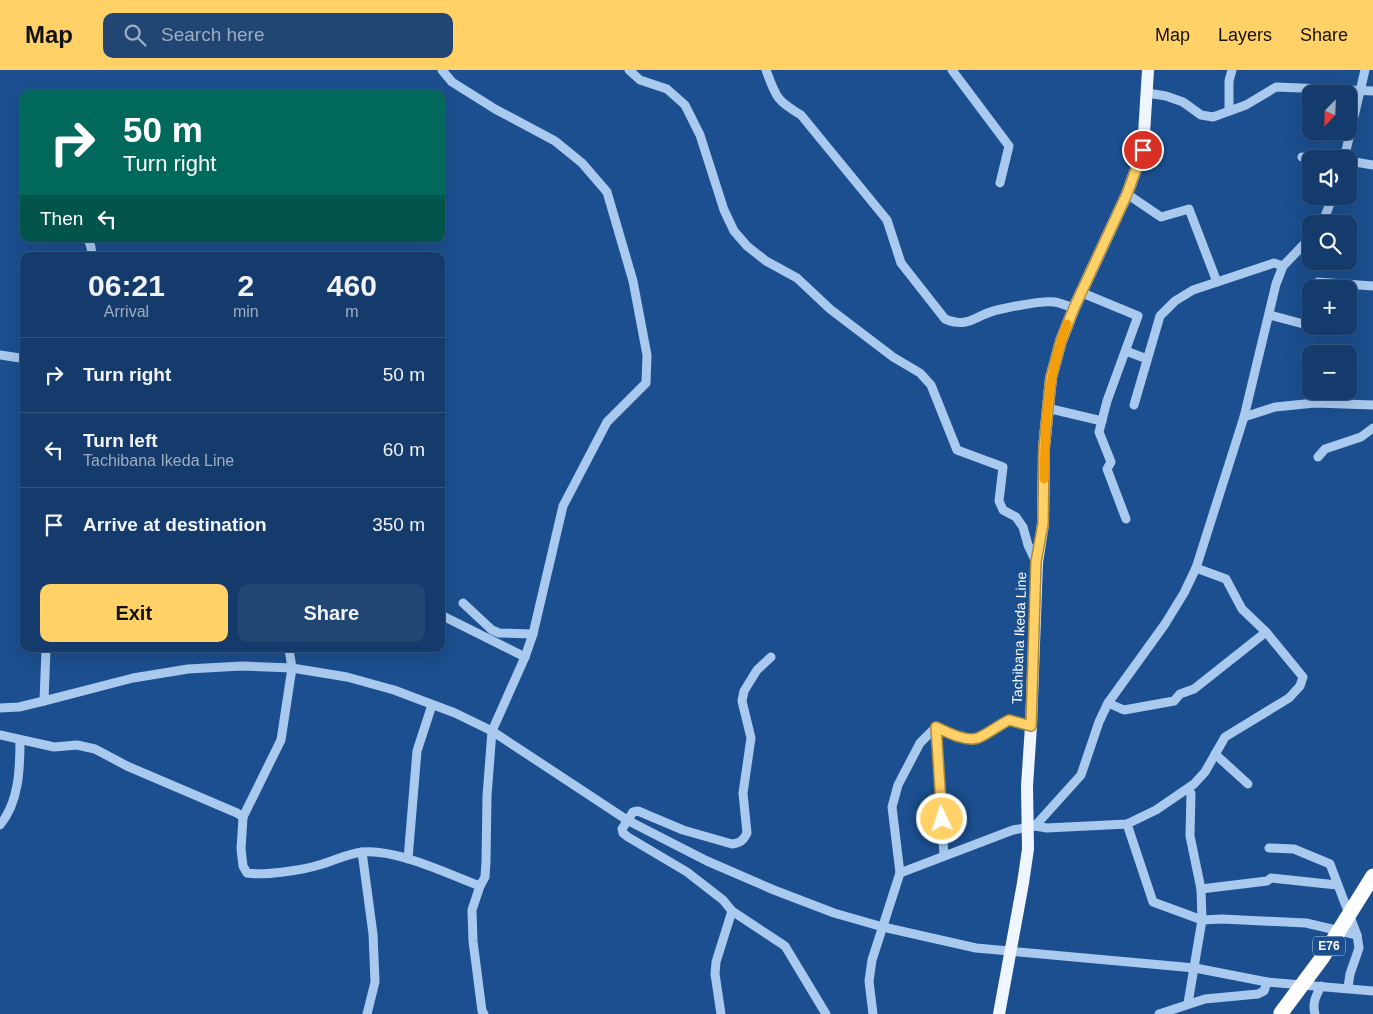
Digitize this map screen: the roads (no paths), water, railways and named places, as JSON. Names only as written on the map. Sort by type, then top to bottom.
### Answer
[{"type":"highway","name":"E76","points":[[1281,1013],[1322,958],[1373,876]]},
{"type":"main road","name":"Tachibana Ikeda Line","points":[[999,1014],[1032,826],[1027,786],[1031,726],[1036,562],[1043,524],[1044,448],[1051,378],[1061,341],[1080,292],[1127,194],[1143,150],[1148,70]]},
{"type":"street","points":[[442,70],[452,82],[495,109],[555,141],[582,163],[606,192],[633,281],[647,355],[646,383],[607,422],[563,506],[533,634],[525,657],[492,731],[487,796],[485,877],[472,910],[473,941],[482,1011],[484,1014]]},
{"type":"street","points":[[629,70],[640,80],[667,89],[686,105],[700,135],[724,210],[734,231],[747,246],[766,261],[797,278],[830,309],[893,357],[920,373],[931,385],[957,450],[1003,467],[999,501],[1003,510],[1016,517],[1023,527],[1028,545],[1036,562]]},
{"type":"street","points":[[766,70],[774,92],[782,104],[801,115],[887,220],[901,263],[945,319],[963,324],[994,311],[1054,302],[1074,308]]},
{"type":"street","points":[[952,70],[1009,146],[1000,183]]},
{"type":"street","points":[[1230,111],[1228,81],[1232,70]]},
{"type":"street","points":[[1346,150],[1365,70]]},
{"type":"street","points":[[1147,93],[1166,96],[1183,102],[1202,115],[1213,117],[1246,105],[1276,86],[1360,92],[1373,91]]},
{"type":"street","points":[[1357,162],[1373,165]]},
{"type":"street","points":[[1127,194],[1161,217],[1189,209],[1217,282]]},
{"type":"street","points":[[1032,826],[1081,775],[1099,722],[1108,703],[1165,624],[1184,593],[1196,568],[1244,417],[1276,284],[1283,266],[1302,246]]},
{"type":"street","points":[[1134,405],[1160,316],[1175,301],[1193,290],[1217,282],[1274,264],[1283,266]]},
{"type":"street","points":[[1357,285],[1373,286]]},
{"type":"street","points":[[1080,292],[1138,316],[1107,401],[1099,432],[1111,462],[1107,469],[1126,518]]},
{"type":"street","points":[[1270,315],[1302,323]]},
{"type":"street","points":[[1126,351],[1147,359]]},
{"type":"street","points":[[0,355],[20,358]]},
{"type":"street","points":[[1244,417],[1275,407],[1316,403],[1370,405],[1373,414]]},
{"type":"street","points":[[1047,408],[1102,421]]},
{"type":"street","points":[[1318,457],[1324,449],[1361,437],[1373,428]]},
{"type":"street","points":[[900,873],[1013,830],[1032,826],[1047,828],[1127,824],[1156,810],[1194,784],[1205,772],[1225,737],[1289,698],[1300,686],[1303,677],[1297,667],[1266,632],[1242,609],[1226,579],[1196,568]]},
{"type":"street","points":[[463,603],[492,630],[499,633],[533,634]]},
{"type":"street","points":[[445,617],[525,657]]},
{"type":"street","points":[[1108,703],[1124,710],[1174,701],[1180,694],[1194,689],[1266,632]]},
{"type":"street","points":[[44,702],[46,652]]},
{"type":"street","points":[[289,652],[292,668],[281,740],[243,817],[242,858],[243,866],[247,872],[254,874],[316,866],[362,852],[379,853],[408,859],[480,886]]},
{"type":"street","points":[[772,657],[757,670],[744,691],[742,701],[743,712],[751,738],[742,793],[746,833],[744,839],[739,843],[732,844],[683,830],[638,811],[633,812],[622,829],[623,834],[688,872],[723,900],[732,911],[785,946],[826,1014]]},
{"type":"street","points":[[0,708],[19,707],[44,702],[133,678],[188,669],[242,666],[292,668],[347,678],[394,690],[455,713],[492,731],[627,820],[707,861],[834,913],[883,927],[976,948],[1195,968],[1267,982],[1373,991]]},
{"type":"street","points":[[408,859],[417,751],[432,705]]},
{"type":"street","points":[[936,727],[954,735],[978,738],[1009,720],[1031,726]]},
{"type":"street","points":[[936,727],[944,856]]},
{"type":"street","points":[[873,1014],[869,981],[872,960],[900,873],[892,807],[898,785],[920,744],[936,727]]},
{"type":"street","points":[[0,735],[54,748],[77,745],[95,749],[127,766],[243,817]]},
{"type":"street","points":[[0,825],[8,816],[18,782],[20,740]]},
{"type":"street","points":[[1215,754],[1248,784]]},
{"type":"street","points":[[1186,790],[1191,793],[1190,836],[1202,889],[1202,920],[1188,1003]]},
{"type":"street","points":[[1127,824],[1153,902],[1202,920],[1222,919],[1306,923],[1357,935]]},
{"type":"street","points":[[1269,848],[1294,849],[1330,864],[1357,935],[1360,948],[1350,974],[1348,988]]},
{"type":"street","points":[[362,852],[373,934],[375,982],[367,1014]]},
{"type":"street","points":[[1202,889],[1267,881],[1271,878],[1337,885]]},
{"type":"street","points":[[721,1014],[715,974],[716,962],[732,911]]},
{"type":"street","points":[[1159,1014],[1188,1003],[1206,999],[1258,994],[1264,991],[1267,982]]},
{"type":"street","points":[[1315,1014],[1314,1000],[1321,986]]}]
